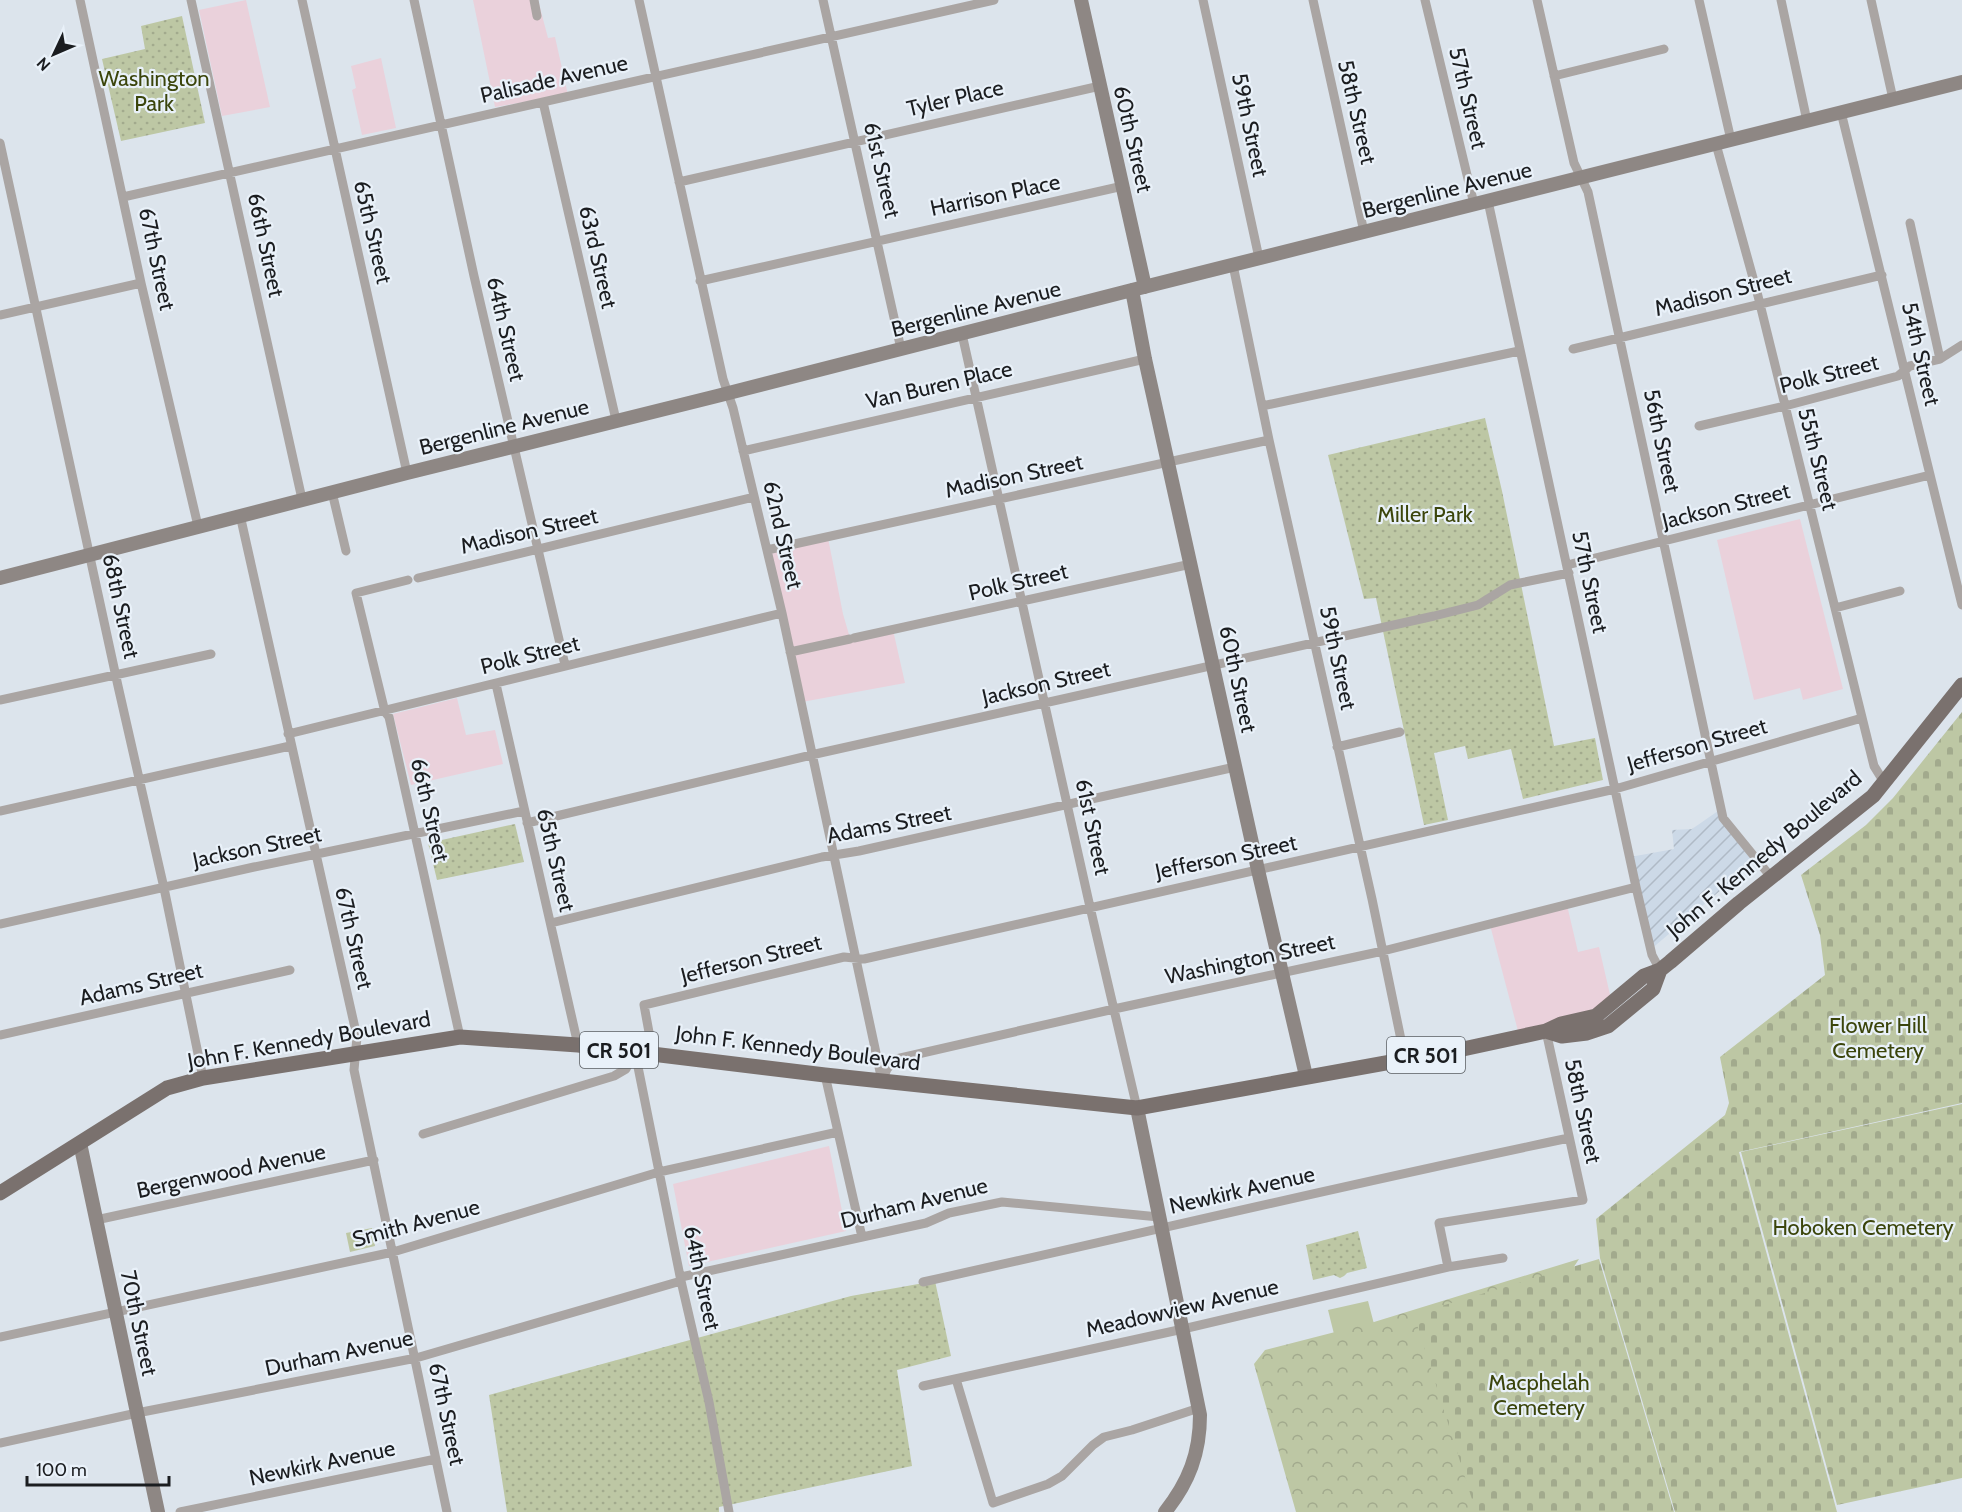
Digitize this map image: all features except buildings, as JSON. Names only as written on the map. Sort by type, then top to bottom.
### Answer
[{"type":"main road","name":"John F. Kennedy Boulevard","points":[[0,1193],[167,1088],[203,1078],[460,1037],[578,1045],[825,1075],[1137,1108],[1546,1031],[1561,1024],[1596,1016],[1644,976],[1660,970],[1771,877],[1862,806],[1962,685]]},
{"type":"street","name":"67th Street","points":[[80,0],[141,283],[198,526]]},
{"type":"street","name":"66th Street","points":[[192,0],[302,499]]},
{"type":"street","name":"65th Street","points":[[302,0],[406,473]]},
{"type":"street","name":"64th Street","points":[[414,0],[537,550],[565,665]]},
{"type":"street","points":[[534,0],[537,16]]},
{"type":"street","name":"62nd Street","points":[[639,0],[700,281],[782,613],[882,1081]]},
{"type":"street","name":"61st Street","points":[[823,0],[901,349]]},
{"type":"street","name":"Palisade Avenue","points":[[123,197],[994,0]]},
{"type":"street","name":"60th Street","points":[[1081,0],[1123,186],[1138,289],[1144,359],[1306,1076]]},
{"type":"street","name":"59th Street","points":[[1203,0],[1259,258]]},
{"type":"street","name":"58th Street","points":[[1313,0],[1364,232]]},
{"type":"street","name":"57th Street","points":[[1425,0],[1519,351],[1636,887],[1652,955],[1660,970]]},
{"type":"street","name":"56th Street","points":[[1536,0],[1574,163],[1588,192],[1723,818],[1771,877]]},
{"type":"street","points":[[1699,0],[1731,140]]},
{"type":"street","points":[[1781,0],[1807,121]]},
{"type":"street","points":[[1871,0],[1893,99]]},
{"type":"street","points":[[1554,76],[1664,49]]},
{"type":"street","name":"Bergenline Avenue","points":[[0,578],[302,499],[728,394],[1962,82]]},
{"type":"street","name":"Tyler Place","points":[[679,182],[1100,86]]},
{"type":"street","name":"63rd Street","points":[[543,102],[616,420]]},
{"type":"street","name":"54th Street","points":[[1841,112],[1962,605]]},
{"type":"street","name":"68th Street","points":[[0,142],[187,993],[203,1078]]},
{"type":"street","name":"55th Street","points":[[1716,144],[1760,304],[1874,766],[1884,782]]},
{"type":"street","name":"Harrison Place","points":[[700,281],[1123,186]]},
{"type":"street","points":[[1910,223],[1940,359]]},
{"type":"street","name":"59th Street","points":[[1233,265],[1269,440],[1405,1059]]},
{"type":"street","name":"Madison Street","points":[[1573,349],[1882,274]]},
{"type":"street","points":[[0,315],[141,283]]},
{"type":"street","name":"61st Street","points":[[962,334],[1137,1108],[1199,1408],[1199,1438],[1188,1478],[1165,1512]]},
{"type":"street","name":"Polk Street","points":[[1699,426],[1898,376],[1910,366],[1940,359],[1962,345]]},
{"type":"street","points":[[1262,406],[1519,351]]},
{"type":"street","name":"Van Buren Place","points":[[743,451],[1144,359]]},
{"type":"street","name":"Madison Street","points":[[767,550],[1269,440]]},
{"type":"street","name":"Jackson Street","points":[[527,823],[812,755],[1315,644],[1478,605],[1510,585],[1664,542],[1930,475]]},
{"type":"street","points":[[332,492],[346,551]]},
{"type":"street","name":"Madison Street","points":[[418,578],[754,497]]},
{"type":"street","name":"67th Street","points":[[240,515],[357,1037],[354,1070],[447,1512]]},
{"type":"street","name":"Polk Street","points":[[790,652],[1191,564]]},
{"type":"street","name":"66th Street","points":[[408,580],[356,593],[385,712],[389,717],[460,1037]]},
{"type":"street","points":[[1835,609],[1900,591]]},
{"type":"street","name":"Polk Street","points":[[288,734],[782,613]]},
{"type":"street","points":[[0,700],[211,654]]},
{"type":"street","name":"65th Street","points":[[496,684],[578,1045]]},
{"type":"street","name":"Jefferson Street","points":[[653,1054],[644,1005],[844,957],[864,959],[1615,789],[1862,718]]},
{"type":"street","points":[[1337,747],[1400,732]]},
{"type":"street","points":[[0,810],[290,746]]},
{"type":"street","name":"Adams Street","points":[[551,923],[822,857],[1235,768]]},
{"type":"street","name":"Jackson Street","points":[[0,924],[415,832],[524,811]]},
{"type":"street","name":"Washington Street","points":[[882,1081],[887,1069],[896,1059],[1383,951],[1636,887]]},
{"type":"street","name":"Adams Street","points":[[0,1035],[290,970]]},
{"type":"street","name":"58th Street","points":[[1448,1267],[1439,1223],[1583,1200],[1546,1031]]},
{"type":"street","name":"64th Street","points":[[635,1052],[681,1279],[707,1392],[729,1512]]},
{"type":"street","points":[[423,1134],[614,1076],[626,1069],[635,1052]]},
{"type":"street","points":[[825,1075],[862,1236]]},
{"type":"street","name":"Smith Avenue","points":[[0,1337],[393,1252],[659,1172],[838,1132]]},
{"type":"street","name":"Newkirk Avenue","points":[[923,1282],[1161,1223],[1569,1138]]},
{"type":"street","name":"70th Street","points":[[80,1143],[158,1512]]},
{"type":"street","name":"Bergenwood Avenue","points":[[96,1220],[374,1160]]},
{"type":"street","name":"Durham Avenue","points":[[0,1443],[137,1413],[416,1358],[681,1279],[926,1223],[949,1213],[1002,1202],[1161,1223]]},
{"type":"street","name":"Meadowview Avenue","points":[[923,1386],[1183,1329],[1448,1267],[1503,1258]]},
{"type":"street","points":[[956,1379],[993,1503],[1048,1484],[1062,1476],[1104,1437],[1199,1408]]},
{"type":"street","name":"Newkirk Avenue","points":[[180,1512],[436,1459]]},
{"type":"shaded area","points":[[246,0],[270,107],[222,116],[199,10]]},
{"type":"shaded area","points":[[473,0],[538,0],[548,38],[555,37],[568,95],[495,107]]},
{"type":"shaded area","points":[[381,58],[396,128],[362,135],[352,90],[356,88],[351,66]]},
{"type":"shaded area","points":[[1800,519],[1843,689],[1803,700],[1800,688],[1754,700],[1717,540]]},
{"type":"shaded area","points":[[828,538],[850,638],[791,651],[768,552]]},
{"type":"shaded area","points":[[893,630],[905,683],[802,702],[792,653]]},
{"type":"shaded area","points":[[457,698],[466,735],[495,730],[503,764],[411,785],[393,714]]},
{"type":"shaded area","points":[[1718,811],[1760,857],[1650,950],[1630,857],[1674,849],[1672,830],[1692,829]]},
{"type":"shaded area","points":[[1567,905],[1578,952],[1599,947],[1611,999],[1593,1013],[1518,1031],[1490,925]]},
{"type":"shaded area","points":[[829,1146],[846,1231],[689,1266],[673,1184]]},
{"type":"green space","name":"Washington Park","points":[[182,16],[205,123],[121,141],[102,59],[145,49],[141,26]]},
{"type":"green space","name":"Miller Park","points":[[1485,418],[1554,746],[1595,738],[1603,780],[1523,799],[1511,749],[1468,759],[1465,746],[1434,753],[1448,820],[1424,825],[1376,598],[1364,599],[1328,455]]},
{"type":"green space","name":"Flower Hill Cemetery","points":[[1962,712],[1962,1103],[1739,1152],[1837,1512],[1675,1512],[1600,1258],[1596,1219],[1725,1115],[1729,1103],[1720,1057],[1825,975],[1820,935],[1801,875],[1866,825],[1893,798]]},
{"type":"green space","points":[[515,824],[524,862],[437,880],[428,843]]},
{"type":"green space","name":"Hoboken Cemetery","points":[[1962,1104],[1962,1478],[1837,1505],[1741,1152]]},
{"type":"green space","points":[[372,1228],[375,1246],[350,1252],[346,1233]]},
{"type":"green space","points":[[1358,1231],[1367,1268],[1347,1273],[1340,1278],[1334,1275],[1313,1280],[1306,1245]]},
{"type":"green space","points":[[1579,1259],[1461,1440],[1481,1512],[1296,1512],[1254,1364],[1265,1350],[1374,1322]]},
{"type":"green space","name":"Macphelah Cemetery","points":[[1599,1259],[1674,1512],[1476,1512],[1415,1318],[1419,1317],[1418,1313]]},
{"type":"green space","points":[[935,1281],[951,1356],[897,1370],[912,1466],[719,1507],[719,1512],[507,1512],[489,1395],[851,1296]]},
{"type":"green space","points":[[1368,1301],[1374,1324],[1334,1334],[1328,1310]]}]
